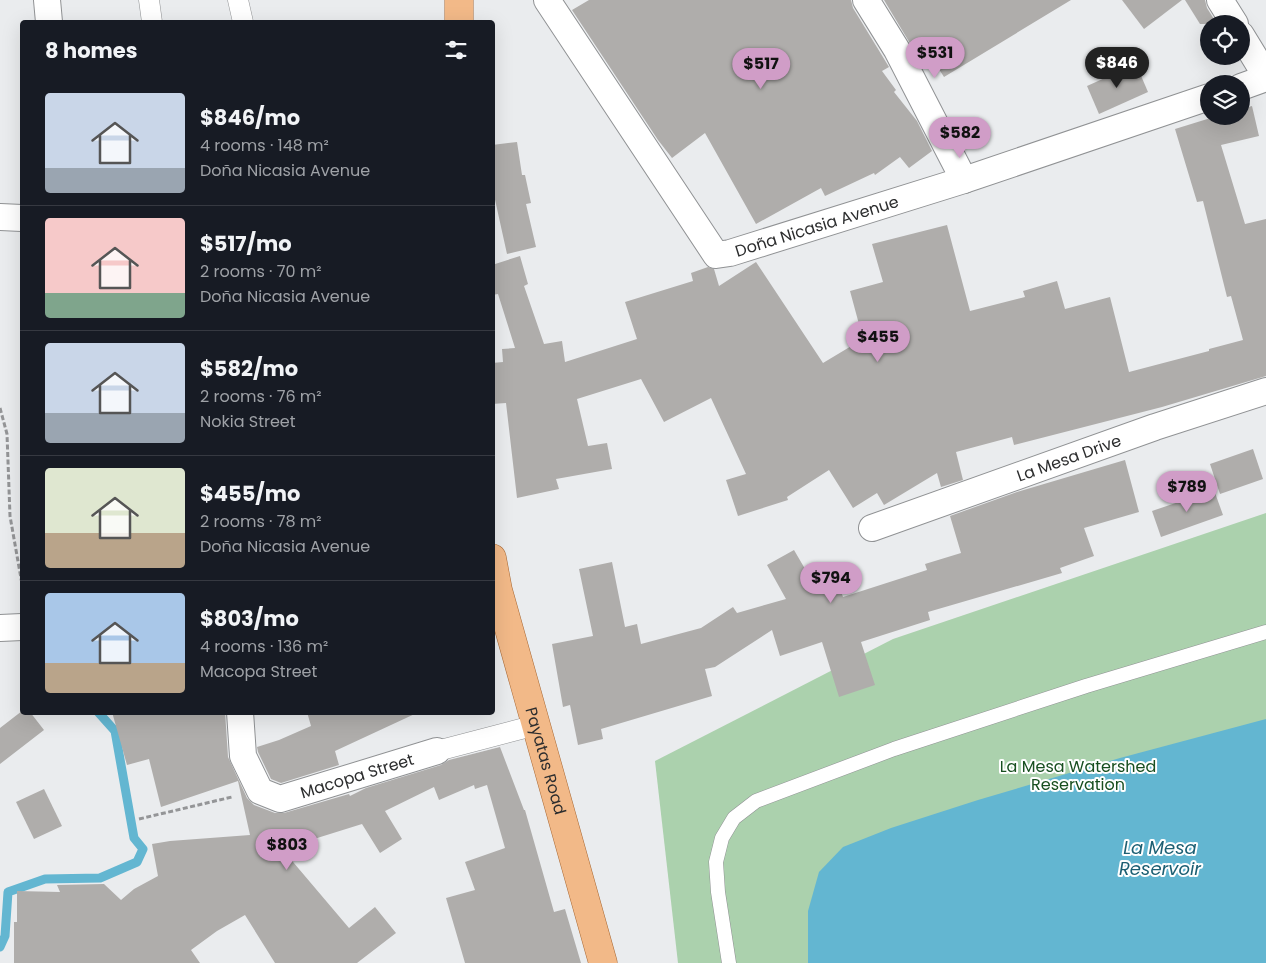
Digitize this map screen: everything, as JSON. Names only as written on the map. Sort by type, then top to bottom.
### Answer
[{"type":"main road","points":[[459,0],[459,20]]},
{"type":"main road","name":"Payatas Road","points":[[495,590],[536,725],[603,963]]},
{"type":"street","points":[[46,0],[49,20]]},
{"type":"street","points":[[149,0],[152,20]]},
{"type":"street","points":[[238,0],[242,20]]},
{"type":"street","name":"Doña Nicasia Avenue","points":[[547,0],[716,255],[730,253],[964,180],[1200,101]]},
{"type":"street","points":[[866,0],[897,50],[964,180]]},
{"type":"street","points":[[1220,0],[1229,15]]},
{"type":"street","points":[[1250,50],[1266,77],[1250,83]]},
{"type":"street","points":[[0,217],[20,218]]},
{"type":"street","name":"La Mesa Drive","points":[[872,528],[1156,427],[1266,392]]},
{"type":"street","points":[[0,628],[20,627]]},
{"type":"street","points":[[240,715],[243,756],[260,790]]},
{"type":"street","name":"Macopa Street","points":[[260,790],[280,799],[437,751],[536,725]]},
{"type":"lane","points":[[729,963],[718,892],[716,862],[722,838],[734,818],[756,801],[894,749],[1086,686],[1266,632]]},
{"type":"path","points":[[0,408],[7,434],[10,516],[20,573]]},
{"type":"path","points":[[139,819],[260,790]]},
{"type":"green space","name":"La Mesa Watershed Reservation","points":[[1266,513],[1266,963],[678,963],[655,761],[893,639]]},
{"type":"water","name":"La Mesa Reservoir","points":[[1266,719],[1266,963],[808,963],[808,911],[819,872],[843,847],[891,828],[978,800],[1120,758]]},
{"type":"building","points":[[589,0],[851,0],[853,8],[889,67],[882,71],[896,90],[894,92],[917,121],[932,151],[909,168],[900,157],[875,175],[874,173],[825,196],[821,188],[756,224],[705,133],[672,158],[658,140],[572,10]]},
{"type":"building","points":[[884,0],[1071,0],[944,77],[923,44],[914,50]]},
{"type":"building","points":[[1122,0],[1182,0],[1144,29]]},
{"type":"building","points":[[1185,0],[1205,0],[1211,15],[1200,15],[1200,24]]},
{"type":"building","points":[[1136,64],[1148,92],[1099,114],[1087,86]]},
{"type":"building","points":[[1252,106],[1259,136],[1221,145],[1245,224],[1266,219],[1266,376],[1162,407],[1014,445],[1012,437],[956,452],[963,480],[941,487],[937,473],[884,505],[877,493],[853,508],[829,470],[787,497],[788,500],[738,516],[726,480],[746,474],[711,398],[664,422],[641,379],[577,399],[588,446],[607,443],[612,469],[556,479],[559,489],[517,498],[506,403],[495,404],[495,363],[503,362],[502,349],[515,348],[498,294],[495,294],[495,264],[520,256],[528,284],[524,286],[544,344],[562,341],[565,362],[637,339],[625,302],[693,281],[691,273],[708,267],[714,269],[719,286],[756,262],[823,363],[863,339],[850,291],[883,282],[872,244],[947,225],[970,311],[1025,297],[1023,291],[1057,281],[1065,309],[1110,297],[1129,372],[1243,340],[1231,296],[1227,297],[1203,201],[1197,202],[1175,129],[1200,121],[1200,125],[1250,125],[1250,107]]},
{"type":"building","points":[[517,142],[522,175],[525,175],[531,203],[526,204],[536,247],[507,254],[495,200],[495,145]]},
{"type":"building","points":[[1253,449],[1263,479],[1220,494],[1210,464]]},
{"type":"building","points":[[1125,460],[1139,512],[1084,528],[1094,556],[1060,568],[1062,573],[928,612],[930,620],[861,642],[875,685],[839,697],[822,642],[780,656],[772,630],[715,667],[705,669],[712,696],[601,729],[603,739],[578,745],[570,705],[563,707],[552,644],[593,636],[579,569],[612,562],[625,627],[637,624],[641,644],[701,628],[733,607],[737,613],[786,599],[767,565],[794,550],[815,586],[837,580],[843,597],[927,570],[925,564],[961,553],[950,516],[1017,492]]},
{"type":"building","points":[[1214,490],[1223,515],[1161,537],[1152,511]]},
{"type":"building","points":[[20,713],[20,715],[32,715],[44,730],[0,764],[0,728]]},
{"type":"building","points":[[113,715],[225,715],[228,757],[247,798],[254,805],[275,813],[284,813],[349,794],[350,796],[366,788],[441,765],[449,760],[500,747],[525,810],[554,912],[565,909],[581,963],[465,963],[446,898],[475,890],[465,862],[505,848],[487,785],[475,789],[474,785],[439,800],[434,787],[385,811],[402,839],[380,853],[362,824],[282,849],[349,928],[375,907],[396,933],[357,963],[275,963],[245,915],[217,931],[191,950],[200,963],[14,963],[14,922],[17,922],[17,891],[60,892],[57,885],[104,884],[121,900],[134,889],[158,876],[152,844],[250,835],[238,781],[161,807],[149,759],[127,765]]},
{"type":"building","points":[[308,715],[413,715],[335,751],[339,765],[281,783],[271,779],[257,747],[311,726]]},
{"type":"building","points":[[44,789],[62,826],[34,839],[16,802]]},
{"type":"waterway","points":[[0,947],[5,936],[8,892],[45,879],[100,878],[137,862],[143,849],[134,838],[115,731],[101,715]]}]
